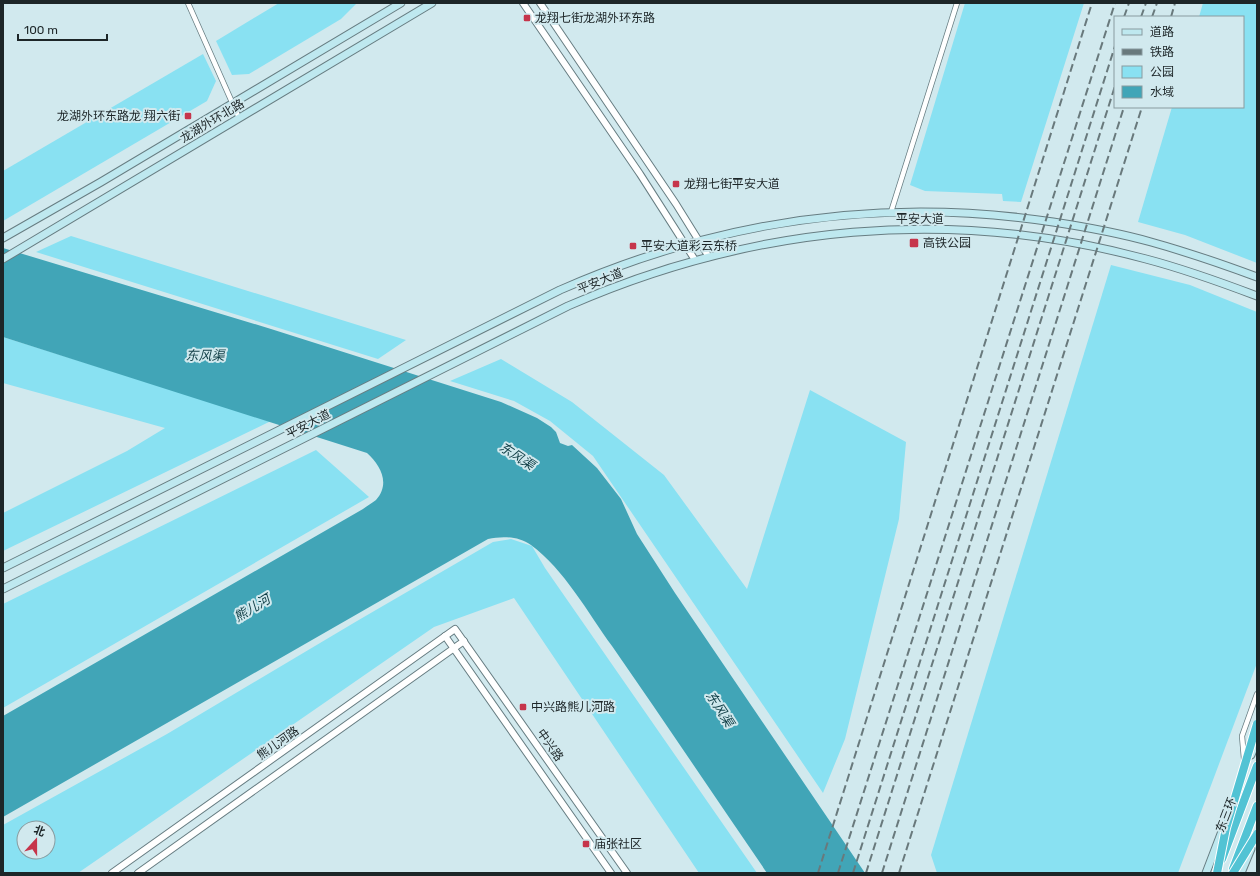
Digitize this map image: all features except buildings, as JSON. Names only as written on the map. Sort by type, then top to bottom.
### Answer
[{"type":"highway","points":[[1217,873],[1226,828],[1257,724]]},
{"type":"highway","name":"东三环","points":[[1217,873],[1257,766]]},
{"type":"highway","points":[[1232,873],[1257,806]]},
{"type":"highway","points":[[1232,873],[1257,833]]},
{"type":"main road","name":"龙湖外环北路","points":[[4,238],[401,3]]},
{"type":"main road","name":"龙湖外环北路","points":[[3,259],[432,3]]},
{"type":"main road","name":"平安大道","points":[[3,568],[533,303],[621,265],[699,241],[756,227],[783,222],[858,213],[963,213],[1022,217],[1088,227],[1150,242],[1200,257],[1257,278]]},
{"type":"main road","name":"平安大道","points":[[3,589],[458,362],[534,322],[593,295],[627,282],[695,260],[778,241],[860,231],[910,229],[995,232],[1085,245],[1138,257],[1182,269],[1257,296]]},
{"type":"main road","points":[[1206,873],[1257,740]]},
{"type":"main road","points":[[1241,873],[1257,833]]},
{"type":"street","points":[[188,3],[239,118]]},
{"type":"street","points":[[522,3],[644,181],[695,260]]},
{"type":"street","points":[[540,3],[651,166],[709,257]]},
{"type":"street","points":[[891,212],[957,3]]},
{"type":"street","name":"熊儿河路","points":[[112,873],[455,629]]},
{"type":"street","name":"中兴路","points":[[455,629],[627,873]]},
{"type":"street","name":"中兴路","points":[[445,636],[611,873]]},
{"type":"street","name":"熊儿河路","points":[[138,873],[464,641]]},
{"type":"street","points":[[1245,771],[1242,736],[1257,694]]},
{"type":"green space","points":[[279,3],[357,3],[341,19],[249,74],[232,75],[216,41]]},
{"type":"green space","points":[[965,3],[1084,3],[1021,202],[1003,201],[1002,194],[925,191],[910,185]]},
{"type":"green space","points":[[1203,3],[1257,3],[1257,263],[1185,235],[1138,222],[1172,108],[1244,108],[1244,16],[1199,16]]},
{"type":"green space","points":[[203,54],[216,81],[207,101],[3,221],[3,171]]},
{"type":"green space","points":[[71,236],[406,340],[378,359],[36,252]]},
{"type":"green space","points":[[1111,265],[1190,285],[1257,312],[1257,663],[1178,873],[937,873],[931,855]]},
{"type":"green space","points":[[3,337],[271,421],[3,551],[3,513],[127,451],[165,428],[3,383]]},
{"type":"green space","points":[[501,359],[572,402],[664,475],[747,589],[810,390],[906,442],[899,519],[845,739],[823,793],[593,456],[550,421],[514,401],[450,381]]},
{"type":"green space","points":[[316,450],[369,497],[3,708],[3,604]]},
{"type":"green space","points":[[511,539],[532,546],[545,568],[757,873],[699,873],[514,598],[434,627],[78,873],[3,873],[3,825],[167,734],[493,542]]},
{"type":"water","points":[[3,248],[271,329],[501,402],[537,418],[551,427],[556,432],[560,443],[568,446],[572,445],[597,468],[621,499],[637,534],[675,593],[865,873],[767,873],[651,702],[565,579],[543,555],[531,545],[515,538],[499,537],[488,539],[3,817],[3,716],[363,509],[376,500],[383,487],[383,481],[380,469],[367,453],[3,337]]},
{"type":"railway","points":[[818,873],[1092,3]]},
{"type":"railway","points":[[838,873],[1115,3]]},
{"type":"railway","points":[[1124,16],[1129,3]]},
{"type":"railway","points":[[1141,16],[1146,3]]},
{"type":"railway","points":[[1152,16],[1157,3]]},
{"type":"railway","points":[[1171,16],[1175,3]]},
{"type":"railway","points":[[853,873],[1114,49]]},
{"type":"railway","points":[[866,873],[1114,89]]},
{"type":"railway","points":[[882,873],[1124,108]]},
{"type":"railway","points":[[899,873],[1142,108]]},
{"type":"place","name":"龙翔七街龙湖外环东路","points":[[527,18]]},
{"type":"place","name":"龙湖外环东路龙 翔六街","points":[[188,116]]},
{"type":"place","name":"龙翔七街平安大道","points":[[676,184]]},
{"type":"place","name":"高铁公园","points":[[914,243]]},
{"type":"place","name":"平安大道彩云东桥","points":[[633,246]]},
{"type":"place","name":"中兴路熊儿河路","points":[[523,707]]},
{"type":"place","name":"庙张社区","points":[[586,844]]},
{"type":"water label","name":"东风渠","points":[[205,355]]},
{"type":"water label","name":"东风渠","points":[[517,456]]},
{"type":"water label","name":"熊儿河","points":[[252,608]]},
{"type":"water label","name":"东风渠","points":[[720,709]]}]
